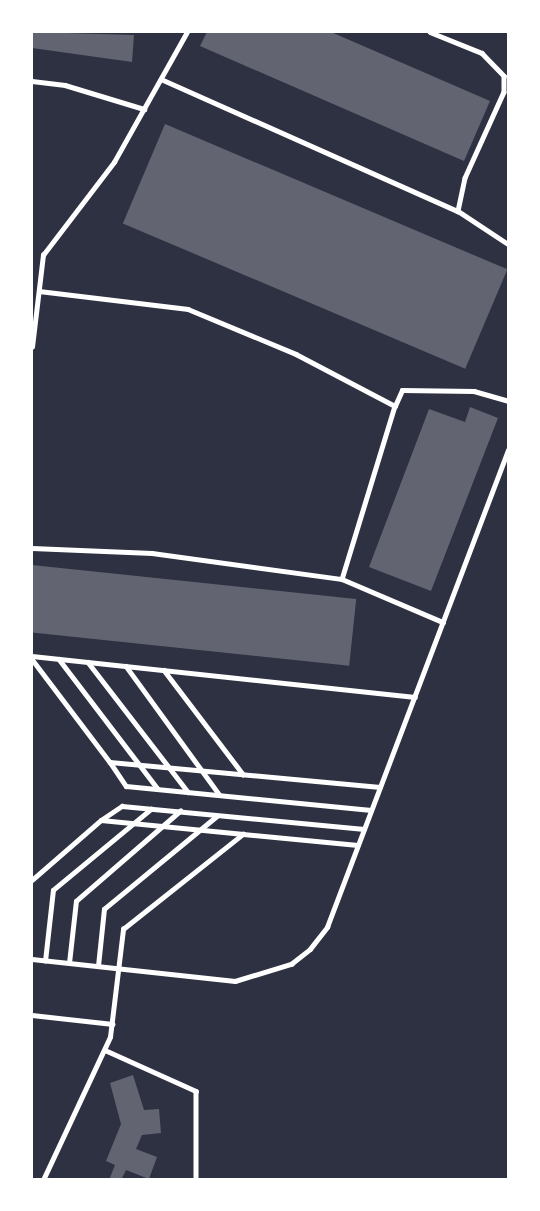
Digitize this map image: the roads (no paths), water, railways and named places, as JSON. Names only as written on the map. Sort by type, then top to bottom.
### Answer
[{"type":"lane","points":[[32,347],[43,255],[114,162],[187,32]]},
{"type":"lane","points":[[430,32],[482,53],[504,76],[504,92],[465,178],[458,212]]},
{"type":"lane","points":[[161,79],[458,212],[508,244]]},
{"type":"lane","points":[[32,81],[65,85],[144,109]]},
{"type":"lane","points":[[39,291],[188,309],[297,354],[395,406]]},
{"type":"lane","points":[[342,579],[395,406],[402,390],[474,391],[508,401]]},
{"type":"lane","points":[[32,959],[236,981],[291,964],[327,927],[508,450]]},
{"type":"lane","points":[[32,548],[152,553],[342,579],[443,622]]},
{"type":"lane","points":[[32,657],[415,697]]},
{"type":"lane","points":[[32,657],[126,786],[371,810]]},
{"type":"lane","points":[[58,659],[143,765],[158,789]]},
{"type":"lane","points":[[88,662],[172,768],[188,792]]},
{"type":"lane","points":[[126,666],[219,794]]},
{"type":"lane","points":[[164,670],[243,774]]},
{"type":"lane","points":[[110,762],[380,788]]},
{"type":"lane","points":[[32,880],[101,820],[122,806],[364,830]]},
{"type":"lane","points":[[45,961],[53,890],[151,808]]},
{"type":"lane","points":[[69,963],[76,901],[180,812]]},
{"type":"lane","points":[[98,966],[104,909],[217,816]]},
{"type":"lane","points":[[101,820],[357,845]]},
{"type":"lane","points":[[43,1179],[105,1050],[112,1024],[123,929],[243,834]]},
{"type":"lane","points":[[32,1015],[112,1024]]},
{"type":"lane","points":[[105,1050],[196,1091],[196,1179]]}]
